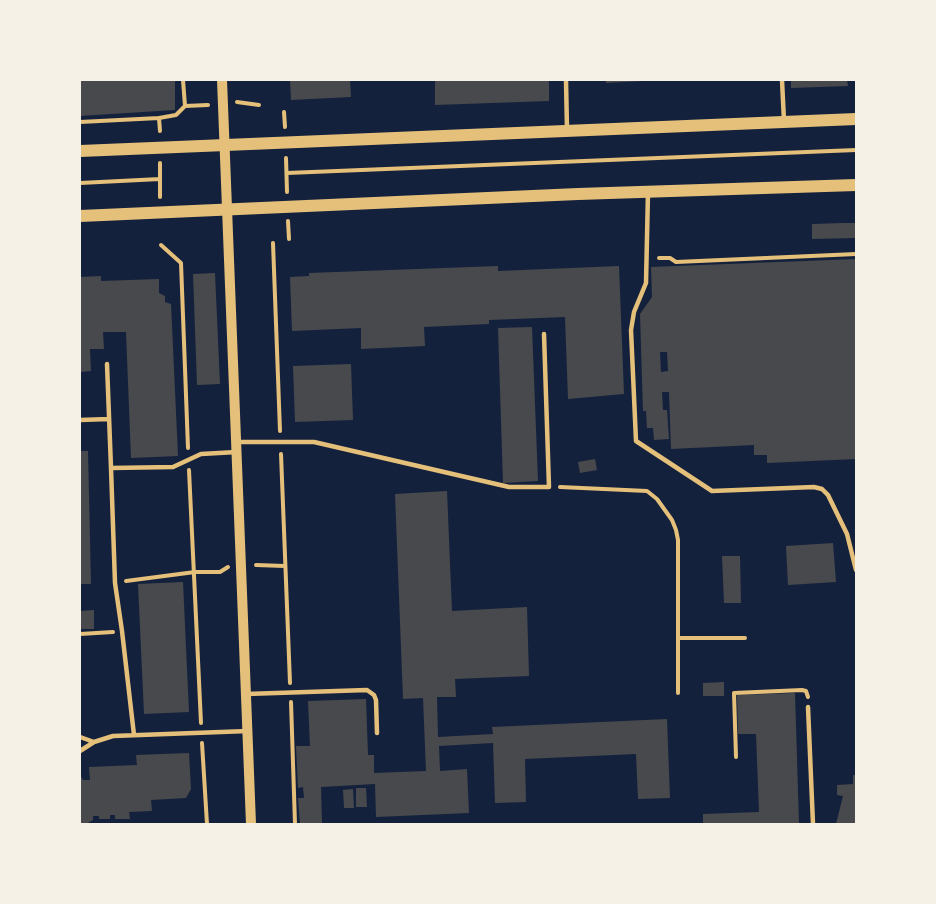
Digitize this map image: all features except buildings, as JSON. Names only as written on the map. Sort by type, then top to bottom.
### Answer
[{"type":"main road","points":[[80,151],[856,119]]},
{"type":"main road","points":[[80,216],[648,191],[856,185]]},
{"type":"street","points":[[222,80],[251,825]]},
{"type":"lane","points":[[566,80],[567,130]]},
{"type":"lane","points":[[782,80],[784,122]]},
{"type":"lane","points":[[648,191],[645,283],[632,321],[636,441],[712,491],[814,487],[822,489],[828,495],[847,534],[856,570]]},
{"type":"lane","points":[[111,468],[173,467],[201,454],[280,441],[324,443],[509,488],[549,487],[544,334]]},
{"type":"lane","points":[[107,364],[114,583],[134,735]]},
{"type":"lane","points":[[80,420],[109,420]]},
{"type":"lane","points":[[246,694],[371,691],[376,700],[377,734]]},
{"type":"lane","points":[[808,707],[813,825]]},
{"type":"lane","points":[[80,751],[107,737],[248,731]]},
{"type":"lane","points":[[80,737],[94,742]]},
{"type":"path","points":[[183,80],[185,106]]},
{"type":"path","points":[[237,102],[259,105]]},
{"type":"path","points":[[80,122],[159,118],[176,115],[185,106],[208,105]]},
{"type":"path","points":[[284,112],[285,127]]},
{"type":"path","points":[[159,118],[160,131]]},
{"type":"path","points":[[287,173],[856,150]]},
{"type":"path","points":[[286,154],[287,194]]},
{"type":"path","points":[[160,157],[160,197]]},
{"type":"path","points":[[80,183],[160,179]]},
{"type":"path","points":[[288,220],[289,239]]},
{"type":"path","points":[[273,243],[296,825]]},
{"type":"path","points":[[161,245],[181,263],[188,460],[207,825]]},
{"type":"path","points":[[646,259],[670,258],[676,262],[856,254]]},
{"type":"path","points":[[549,487],[576,486],[641,490],[652,494],[657,499],[676,530],[678,693]]},
{"type":"path","points":[[114,583],[195,572],[220,572],[230,566],[285,566]]},
{"type":"path","points":[[80,634],[122,631]]},
{"type":"path","points":[[678,638],[745,638]]},
{"type":"path","points":[[736,757],[734,693],[802,690],[806,691],[808,707]]}]
